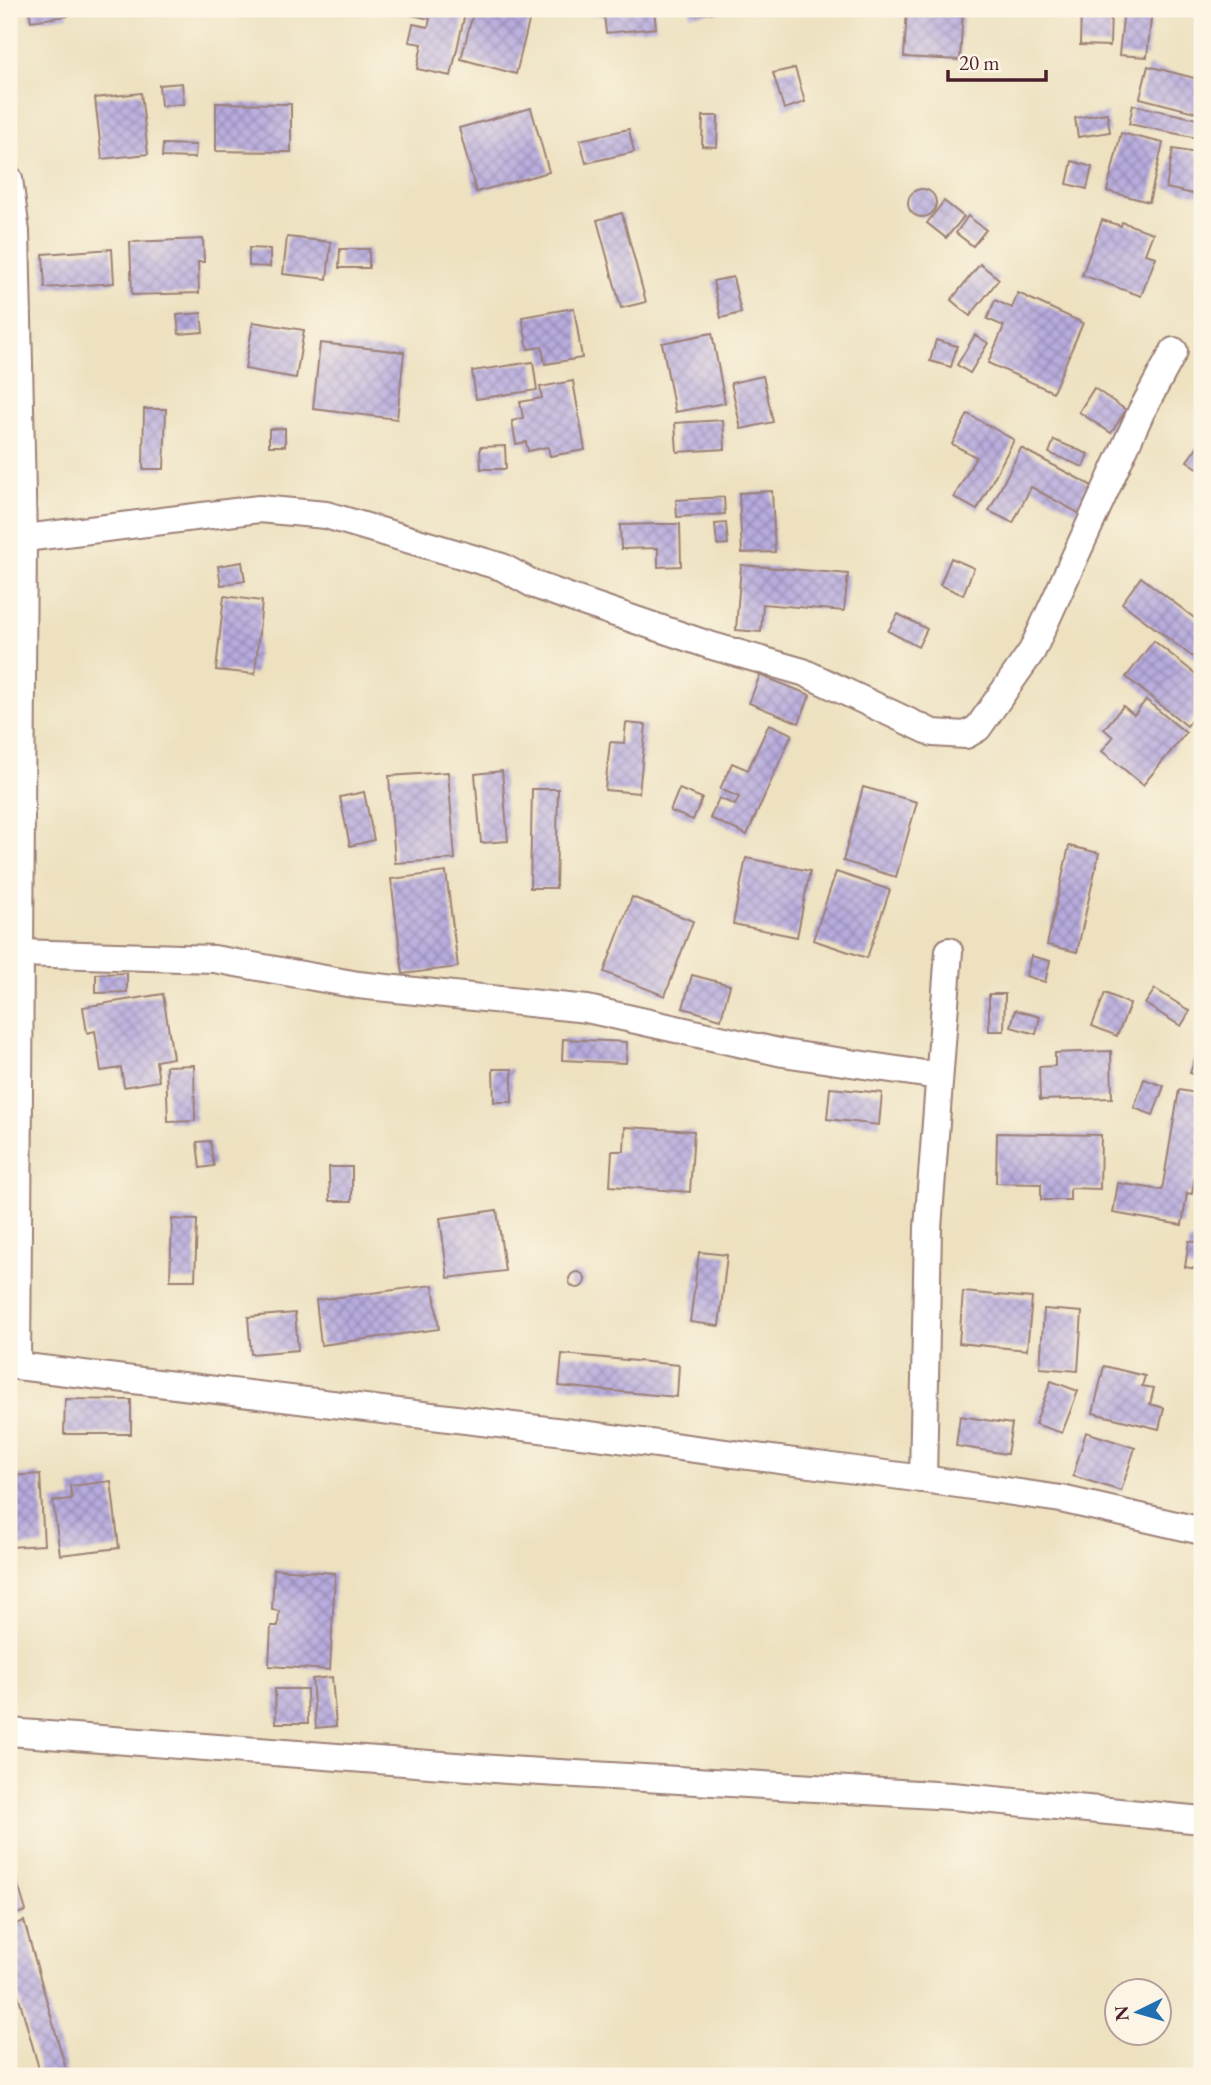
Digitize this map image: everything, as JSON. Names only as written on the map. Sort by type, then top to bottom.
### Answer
[{"type":"street","points":[[9,179],[16,232],[19,953],[13,1366],[589,1434],[923,1479],[1061,1499],[1202,1531]]},
{"type":"street","points":[[16,539],[259,509],[326,515],[502,567],[535,585],[577,600],[709,645],[803,672],[933,733],[966,734],[978,728],[1032,651],[1141,412],[1174,351]]},
{"type":"street","points":[[923,1479],[929,1228],[948,951]]},
{"type":"street","points":[[19,953],[214,960],[358,985],[587,1009],[783,1053],[938,1076]]},
{"type":"street","points":[[9,1732],[495,1769],[952,1796],[1202,1820]]},
{"type":"building","points":[[29,9],[67,9],[68,16],[31,21]]},
{"type":"building","points":[[409,9],[466,9],[451,76],[417,69],[422,44],[409,42],[413,24],[428,27],[430,19],[408,14]]},
{"type":"building","points":[[474,9],[532,9],[516,74],[461,59]]},
{"type":"building","points":[[591,9],[654,9],[656,28],[606,33],[604,15],[591,16]]},
{"type":"building","points":[[690,9],[726,9],[726,11],[690,15]]},
{"type":"building","points":[[907,9],[963,9],[960,60],[904,57]]},
{"type":"building","points":[[1081,9],[1111,9],[1110,46],[1080,45]]},
{"type":"building","points":[[1124,9],[1152,9],[1147,57],[1119,55]]},
{"type":"building","points":[[1148,66],[1202,80],[1202,114],[1140,98]]},
{"type":"building","points":[[795,68],[805,102],[784,109],[773,73]]},
{"type":"building","points":[[182,83],[184,104],[161,106],[159,85]]},
{"type":"building","points":[[141,93],[148,154],[102,159],[95,98]]},
{"type":"building","points":[[216,103],[291,104],[291,152],[216,151]]},
{"type":"building","points":[[1133,105],[1202,120],[1202,139],[1129,124]]},
{"type":"building","points":[[531,108],[549,172],[476,192],[459,128]]},
{"type":"building","points":[[1107,113],[1110,132],[1078,137],[1075,118]]},
{"type":"building","points":[[703,116],[718,116],[717,147],[702,146]]},
{"type":"building","points":[[629,129],[634,152],[586,163],[580,140]]},
{"type":"building","points":[[1121,133],[1163,143],[1149,202],[1107,191]]},
{"type":"building","points":[[163,144],[196,145],[195,158],[162,157]]},
{"type":"building","points":[[1173,149],[1202,154],[1202,196],[1166,188]]},
{"type":"building","points":[[1072,161],[1092,167],[1087,189],[1067,184]]},
{"type":"building","points":[[922,189],[932,193],[936,203],[932,213],[922,217],[912,213],[908,203],[912,193]]},
{"type":"building","points":[[944,201],[964,217],[946,238],[927,223]]},
{"type":"building","points":[[622,213],[646,302],[621,308],[597,220]]},
{"type":"building","points":[[968,216],[986,230],[973,246],[956,233]]},
{"type":"building","points":[[1102,220],[1121,226],[1122,222],[1153,233],[1145,254],[1156,257],[1141,296],[1082,275]]},
{"type":"building","points":[[287,237],[331,242],[327,279],[283,274]]},
{"type":"building","points":[[203,239],[204,262],[198,262],[199,293],[132,295],[130,242]]},
{"type":"building","points":[[249,248],[270,249],[270,267],[249,266]]},
{"type":"building","points":[[112,249],[114,283],[45,288],[43,254]]},
{"type":"building","points":[[340,249],[369,249],[369,268],[339,268]]},
{"type":"building","points":[[980,264],[999,279],[970,316],[951,300]]},
{"type":"building","points":[[733,277],[741,313],[721,318],[713,281]]},
{"type":"building","points":[[1018,293],[1083,323],[1053,392],[988,363],[1004,326],[987,319],[995,300],[1012,308]]},
{"type":"building","points":[[574,308],[582,358],[545,364],[542,347],[528,349],[522,317]]},
{"type":"building","points":[[201,313],[203,332],[179,334],[177,315]]},
{"type":"building","points":[[253,322],[304,330],[296,378],[245,369]]},
{"type":"building","points":[[712,333],[725,403],[675,412],[662,343]]},
{"type":"building","points":[[975,335],[988,343],[970,373],[957,365]]},
{"type":"building","points":[[936,340],[957,346],[951,367],[930,361]]},
{"type":"building","points":[[320,343],[404,352],[397,419],[313,409]]},
{"type":"building","points":[[533,362],[537,390],[476,399],[472,371]]},
{"type":"building","points":[[763,376],[773,422],[741,429],[731,383]]},
{"type":"building","points":[[573,381],[585,450],[550,456],[548,447],[528,451],[526,442],[516,444],[512,421],[523,418],[520,402],[542,398],[540,387]]},
{"type":"building","points":[[1094,388],[1126,410],[1111,433],[1079,412]]},
{"type":"building","points":[[144,409],[166,409],[164,469],[143,469]]},
{"type":"building","points":[[968,414],[1014,440],[977,510],[954,497],[976,457],[952,444]]},
{"type":"building","points":[[723,420],[725,449],[677,452],[675,423]]},
{"type":"building","points":[[285,428],[285,446],[269,446],[269,429]]},
{"type":"building","points":[[1054,440],[1088,454],[1083,467],[1049,453]]},
{"type":"building","points":[[1202,440],[1202,471],[1187,461]]},
{"type":"building","points":[[505,446],[506,469],[481,469],[480,447]]},
{"type":"building","points":[[1021,448],[1096,488],[1082,515],[1031,487],[1013,523],[989,511]]},
{"type":"building","points":[[772,491],[775,552],[742,553],[739,493]]},
{"type":"building","points":[[724,497],[725,514],[677,517],[676,500]]},
{"type":"building","points":[[726,523],[728,544],[717,545],[715,524]]},
{"type":"building","points":[[680,524],[681,566],[658,567],[658,548],[621,549],[620,525]]},
{"type":"building","points":[[951,558],[974,568],[963,595],[940,585]]},
{"type":"building","points":[[242,562],[245,581],[221,585],[218,566]]},
{"type":"building","points":[[741,565],[848,574],[844,611],[763,604],[761,632],[736,630]]},
{"type":"building","points":[[1141,577],[1202,624],[1202,664],[1122,603]]},
{"type":"building","points":[[224,596],[262,601],[255,674],[216,670]]},
{"type":"building","points":[[898,614],[927,629],[918,647],[888,631]]},
{"type":"building","points":[[1154,641],[1202,679],[1202,706],[1187,726],[1126,677]]},
{"type":"building","points":[[760,675],[810,695],[799,723],[749,703]]},
{"type":"building","points":[[1146,700],[1186,733],[1143,785],[1102,751],[1113,737],[1104,729],[1123,706],[1134,715]]},
{"type":"building","points":[[626,723],[646,725],[639,793],[605,790],[610,742],[624,743]]},
{"type":"building","points":[[769,724],[792,734],[747,835],[710,818],[719,798],[735,805],[739,797],[720,789],[732,763],[748,770]]},
{"type":"building","points":[[502,771],[508,841],[481,843],[475,774]]},
{"type":"building","points":[[448,772],[455,859],[395,863],[389,776]]},
{"type":"building","points":[[863,787],[917,802],[896,877],[843,861]]},
{"type":"building","points":[[532,789],[558,789],[556,888],[530,888]]},
{"type":"building","points":[[679,789],[702,798],[693,820],[670,811]]},
{"type":"building","points":[[364,792],[374,840],[350,846],[340,797]]},
{"type":"building","points":[[1069,846],[1099,853],[1077,952],[1047,945]]},
{"type":"building","points":[[746,858],[810,871],[797,937],[733,924]]},
{"type":"building","points":[[446,872],[458,967],[403,974],[391,879]]},
{"type":"building","points":[[836,872],[890,890],[867,958],[813,940]]},
{"type":"building","points":[[632,897],[693,921],[665,996],[604,972]]},
{"type":"building","points":[[1031,956],[1050,961],[1045,982],[1026,976]]},
{"type":"building","points":[[127,973],[127,992],[96,993],[96,974]]},
{"type":"building","points":[[692,975],[730,985],[721,1019],[683,1008]]},
{"type":"building","points":[[1155,989],[1190,1011],[1181,1026],[1145,1004]]},
{"type":"building","points":[[1105,993],[1130,1004],[1117,1036],[1092,1026]]},
{"type":"building","points":[[163,994],[173,1058],[156,1061],[159,1081],[124,1087],[121,1068],[101,1071],[95,1031],[87,1033],[83,1007]]},
{"type":"building","points":[[989,994],[1005,994],[1004,1031],[989,1031]]},
{"type":"building","points":[[1015,1010],[1040,1017],[1036,1034],[1011,1027]]},
{"type":"building","points":[[563,1039],[627,1042],[626,1063],[562,1060]]},
{"type":"building","points":[[1111,1051],[1112,1098],[1040,1100],[1039,1067],[1055,1066],[1055,1053]]},
{"type":"building","points":[[1197,1053],[1202,1054],[1202,1077],[1190,1073]]},
{"type":"building","points":[[194,1065],[195,1121],[168,1122],[166,1066]]},
{"type":"building","points":[[493,1069],[512,1069],[512,1102],[494,1102]]},
{"type":"building","points":[[1144,1079],[1164,1086],[1153,1115],[1134,1108]]},
{"type":"building","points":[[830,1088],[882,1093],[879,1125],[827,1119]]},
{"type":"building","points":[[1179,1090],[1202,1094],[1202,1132],[1192,1194],[1187,1193],[1182,1225],[1113,1213],[1118,1183],[1162,1190]]},
{"type":"building","points":[[625,1127],[694,1131],[690,1192],[610,1186],[612,1151],[624,1151]]},
{"type":"building","points":[[997,1133],[1101,1135],[1100,1189],[1070,1188],[1070,1200],[1041,1200],[1041,1184],[996,1183]]},
{"type":"building","points":[[210,1141],[214,1166],[200,1168],[197,1142]]},
{"type":"building","points":[[329,1167],[352,1167],[352,1201],[330,1201]]},
{"type":"building","points":[[497,1210],[505,1271],[448,1278],[440,1218]]},
{"type":"building","points":[[172,1219],[197,1220],[195,1280],[170,1280]]},
{"type":"building","points":[[1189,1241],[1202,1243],[1202,1270],[1185,1267]]},
{"type":"building","points":[[699,1252],[727,1255],[719,1326],[690,1322]]},
{"type":"building","points":[[577,1272],[585,1280],[577,1288],[569,1280]]},
{"type":"building","points":[[433,1285],[439,1329],[321,1345],[316,1300]]},
{"type":"building","points":[[963,1292],[1032,1298],[1027,1350],[959,1343]]},
{"type":"building","points":[[1044,1309],[1082,1312],[1078,1371],[1040,1368]]},
{"type":"building","points":[[295,1313],[298,1350],[251,1354],[248,1317]]},
{"type":"building","points":[[562,1354],[679,1365],[677,1397],[559,1386]]},
{"type":"building","points":[[1104,1366],[1145,1376],[1142,1386],[1154,1388],[1150,1404],[1164,1408],[1159,1429],[1093,1413]]},
{"type":"building","points":[[1051,1381],[1078,1391],[1062,1433],[1035,1424]]},
{"type":"building","points":[[65,1399],[131,1400],[131,1434],[64,1434]]},
{"type":"building","points":[[960,1416],[1012,1424],[1007,1454],[956,1446]]},
{"type":"building","points":[[1086,1432],[1135,1448],[1121,1491],[1073,1476]]},
{"type":"building","points":[[40,1474],[44,1545],[9,1547],[9,1476]]},
{"type":"building","points":[[111,1481],[119,1548],[60,1555],[53,1501],[72,1499],[70,1486]]},
{"type":"building","points":[[274,1569],[335,1573],[330,1670],[269,1666],[271,1626],[278,1626],[279,1611],[272,1610]]},
{"type":"building","points":[[332,1677],[336,1726],[316,1728],[312,1679]]},
{"type":"building","points":[[275,1689],[307,1689],[308,1723],[276,1723]]},
{"type":"building","points":[[9,1855],[26,1911],[9,1916]]},
{"type":"building","points":[[24,1921],[68,2076],[41,2076],[9,1962],[9,1926]]}]
